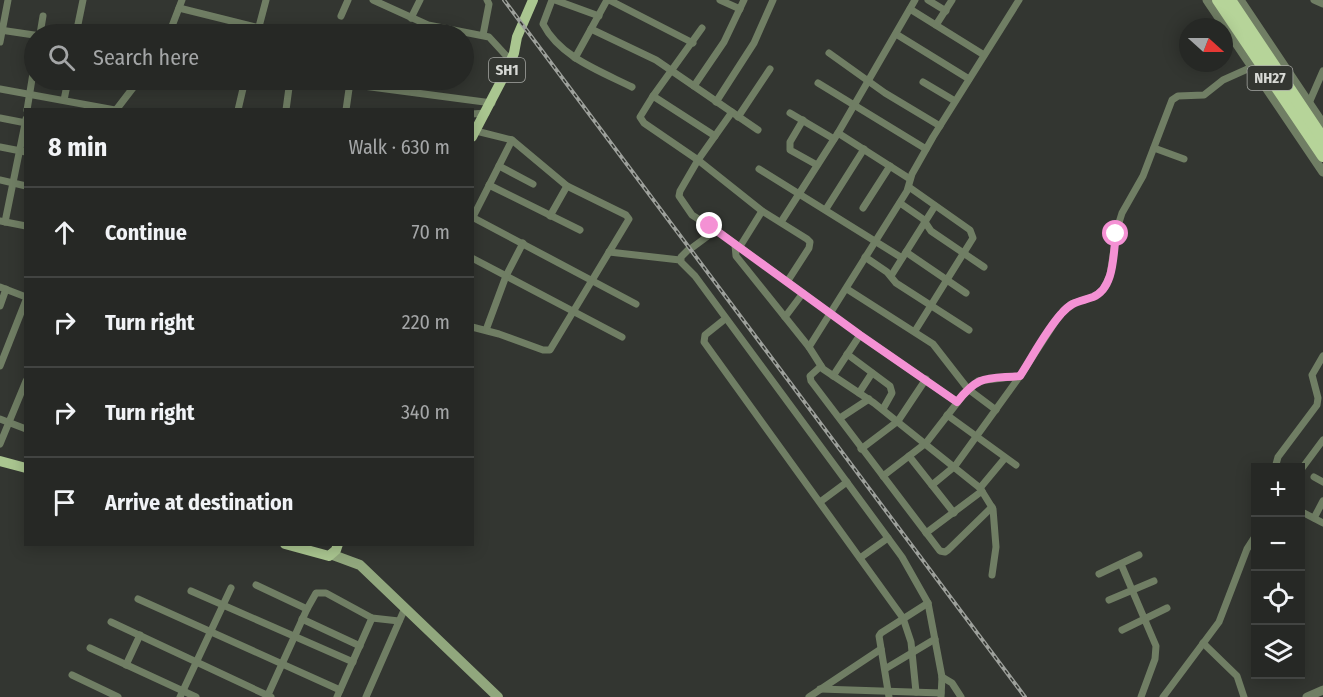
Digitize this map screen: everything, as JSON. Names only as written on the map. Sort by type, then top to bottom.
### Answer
[{"type":"highway","name":"NH27","points":[[1218,0],[1323,156]]},
{"type":"highway","name":"NH27","points":[[1230,0],[1323,139]]},
{"type":"main road","name":"SH1","points":[[474,134],[492,103],[511,61],[517,37],[533,0]]},
{"type":"main road","points":[[0,461],[24,467]]},
{"type":"main road","points":[[292,546],[325,556],[335,550],[360,565],[498,697]]},
{"type":"street","points":[[0,42],[8,0]]},
{"type":"street","points":[[78,24],[83,0]]},
{"type":"street","points":[[173,0],[237,24]]},
{"type":"street","points":[[260,24],[266,0]]},
{"type":"street","points":[[341,16],[348,0]]},
{"type":"street","points":[[374,0],[426,24]]},
{"type":"street","points":[[411,18],[420,0]]},
{"type":"street","points":[[483,35],[489,4],[487,0]]},
{"type":"street","points":[[599,16],[574,3],[553,0],[544,26],[565,51],[575,58],[632,87]]},
{"type":"street","points":[[575,58],[608,0],[693,43]]},
{"type":"street","points":[[720,0],[740,9]]},
{"type":"street","points":[[694,86],[724,42],[744,0]]},
{"type":"street","points":[[716,102],[754,44],[773,0]]},
{"type":"street","points":[[781,222],[836,136],[915,0]]},
{"type":"street","points":[[928,0],[946,11]]},
{"type":"street","points":[[936,25],[952,0]]},
{"type":"street","points":[[809,347],[900,203],[926,149],[1019,0]]},
{"type":"street","points":[[1207,0],[1323,172]]},
{"type":"street","points":[[1240,0],[1323,124]]},
{"type":"street","points":[[1314,0],[1323,4]]},
{"type":"street","points":[[174,24],[181,3]]},
{"type":"street","points":[[910,9],[984,55]]},
{"type":"street","points":[[42,24],[43,16]]},
{"type":"street","points":[[702,28],[641,114],[641,120],[698,160],[762,212],[807,239],[810,245],[787,282]]},
{"type":"street","points":[[591,29],[672,70],[759,130]]},
{"type":"street","points":[[1,30],[24,33]]},
{"type":"street","points":[[474,33],[494,41],[511,61]]},
{"type":"street","points":[[896,34],[969,79]]},
{"type":"street","points":[[829,53],[940,126]]},
{"type":"street","points":[[932,485],[955,466],[1020,376],[1059,316],[1071,304],[1103,290],[1109,280],[1117,229],[1122,213],[1143,176],[1169,105],[1174,98],[1204,95],[1223,80],[1252,67]]},
{"type":"street","points":[[770,69],[735,115],[715,136],[679,193],[689,212],[957,402]]},
{"type":"street","points":[[1309,103],[1323,71]]},
{"type":"street","points":[[818,82],[926,149]]},
{"type":"street","points":[[923,82],[955,101]]},
{"type":"street","points":[[0,88],[106,108]]},
{"type":"street","points":[[27,108],[31,90]]},
{"type":"street","points":[[64,100],[66,90]]},
{"type":"street","points":[[118,108],[131,90]]},
{"type":"street","points":[[238,108],[242,90]]},
{"type":"street","points":[[286,108],[289,90]]},
{"type":"street","points":[[346,108],[350,90]]},
{"type":"street","points":[[398,90],[492,103]]},
{"type":"street","points":[[653,96],[715,136]]},
{"type":"street","points":[[474,114],[486,113]]},
{"type":"street","points":[[790,113],[864,149],[890,166],[935,206],[970,230],[973,238],[915,332]]},
{"type":"street","points":[[0,118],[24,122]]},
{"type":"street","points":[[803,120],[790,142],[790,150],[817,165]]},
{"type":"street","points":[[24,132],[22,151],[2,221],[24,226]]},
{"type":"street","points":[[474,134],[512,140],[567,186],[628,217],[628,222],[552,347],[547,351],[474,327]]},
{"type":"street","points":[[474,215],[512,140]]},
{"type":"street","points":[[0,147],[22,151]]},
{"type":"street","points":[[1154,148],[1184,159]]},
{"type":"street","points":[[826,210],[864,149]]},
{"type":"street","points":[[499,166],[533,184]]},
{"type":"street","points":[[863,208],[890,166]]},
{"type":"street","points":[[759,168],[875,242],[904,255],[966,293]]},
{"type":"street","points":[[0,180],[24,186]]},
{"type":"street","points":[[489,185],[580,230]]},
{"type":"street","points":[[550,216],[567,186]]},
{"type":"street","points":[[900,203],[925,222],[931,231],[984,267]]},
{"type":"street","points":[[891,276],[935,206]]},
{"type":"street","points":[[762,212],[737,247],[736,256],[809,347],[821,366],[883,409],[981,489],[992,507],[996,547],[992,575]]},
{"type":"street","points":[[474,218],[636,304]]},
{"type":"street","points":[[682,263],[690,248],[710,226]]},
{"type":"street","points":[[486,330],[506,276],[523,243]]},
{"type":"street","points":[[609,252],[682,263],[695,276],[902,557],[928,603],[942,677],[941,695],[916,692],[815,694]]},
{"type":"street","points":[[865,257],[884,269],[896,283],[969,330]]},
{"type":"street","points":[[474,259],[622,337]]},
{"type":"street","points":[[0,306],[3,288],[24,297]]},
{"type":"street","points":[[847,289],[936,347],[968,388],[996,410]]},
{"type":"street","points":[[785,317],[803,293]]},
{"type":"street","points":[[0,366],[24,303]]},
{"type":"street","points":[[725,319],[705,335],[704,342],[903,618],[910,638],[916,692]]},
{"type":"street","points":[[833,376],[860,335]]},
{"type":"street","points":[[847,354],[890,386],[892,390],[883,409]]},
{"type":"street","points":[[1276,463],[1278,457],[1317,405],[1312,375],[1323,356]]},
{"type":"street","points":[[821,366],[810,376],[811,381],[938,549],[945,552],[992,507]]},
{"type":"street","points":[[859,393],[872,373]]},
{"type":"street","points":[[883,476],[926,443],[968,388],[981,380],[1020,376]]},
{"type":"street","points":[[861,449],[898,421],[926,379]]},
{"type":"street","points":[[0,444],[24,388]]},
{"type":"street","points":[[840,418],[869,399]]},
{"type":"street","points":[[947,415],[1016,465]]},
{"type":"street","points":[[0,419],[24,428]]},
{"type":"street","points":[[1305,464],[1323,440]]},
{"type":"street","points":[[909,456],[954,513]]},
{"type":"street","points":[[926,533],[954,513],[981,489],[1005,458]]},
{"type":"street","points":[[1314,477],[1323,482]]},
{"type":"street","points":[[820,502],[847,483]]},
{"type":"street","points":[[1314,518],[1323,501]]},
{"type":"street","points":[[1305,514],[1323,523]]},
{"type":"street","points":[[860,558],[888,538]]},
{"type":"street","points":[[1163,697],[1218,622],[1251,543]]},
{"type":"street","points":[[1100,574],[1139,555]]},
{"type":"street","points":[[1120,564],[1156,652],[1141,697]]},
{"type":"street","points":[[1109,600],[1154,581]]},
{"type":"street","points":[[256,585],[307,609]]},
{"type":"street","points":[[182,694],[231,588]]},
{"type":"street","points":[[191,591],[353,662]]},
{"type":"street","points":[[111,622],[268,697],[302,619],[316,593],[321,591],[372,618],[399,621]]},
{"type":"street","points":[[138,599],[282,665],[339,694],[372,618]]},
{"type":"street","points":[[889,694],[879,640],[881,633],[928,603]]},
{"type":"street","points":[[366,697],[405,608]]},
{"type":"street","points":[[1122,630],[1167,608]]},
{"type":"street","points":[[302,619],[360,646]]},
{"type":"street","points":[[126,665],[140,635]]},
{"type":"street","points":[[885,669],[935,639]]},
{"type":"street","points":[[1203,643],[1237,676],[1244,697]]},
{"type":"street","points":[[90,648],[182,694],[196,697]]},
{"type":"street","points":[[815,694],[881,649]]},
{"type":"street","points":[[72,675],[108,695],[117,697]]},
{"type":"street","points":[[942,677],[952,683],[961,697]]},
{"type":"street","points":[[1307,697],[1323,690]]},
{"type":"railway","points":[[504,0],[1025,697]]},
{"type":"route","points":[[710,226],[957,402],[968,388],[978,381],[1020,376],[1068,306],[1101,293],[1109,280],[1116,234]]}]
